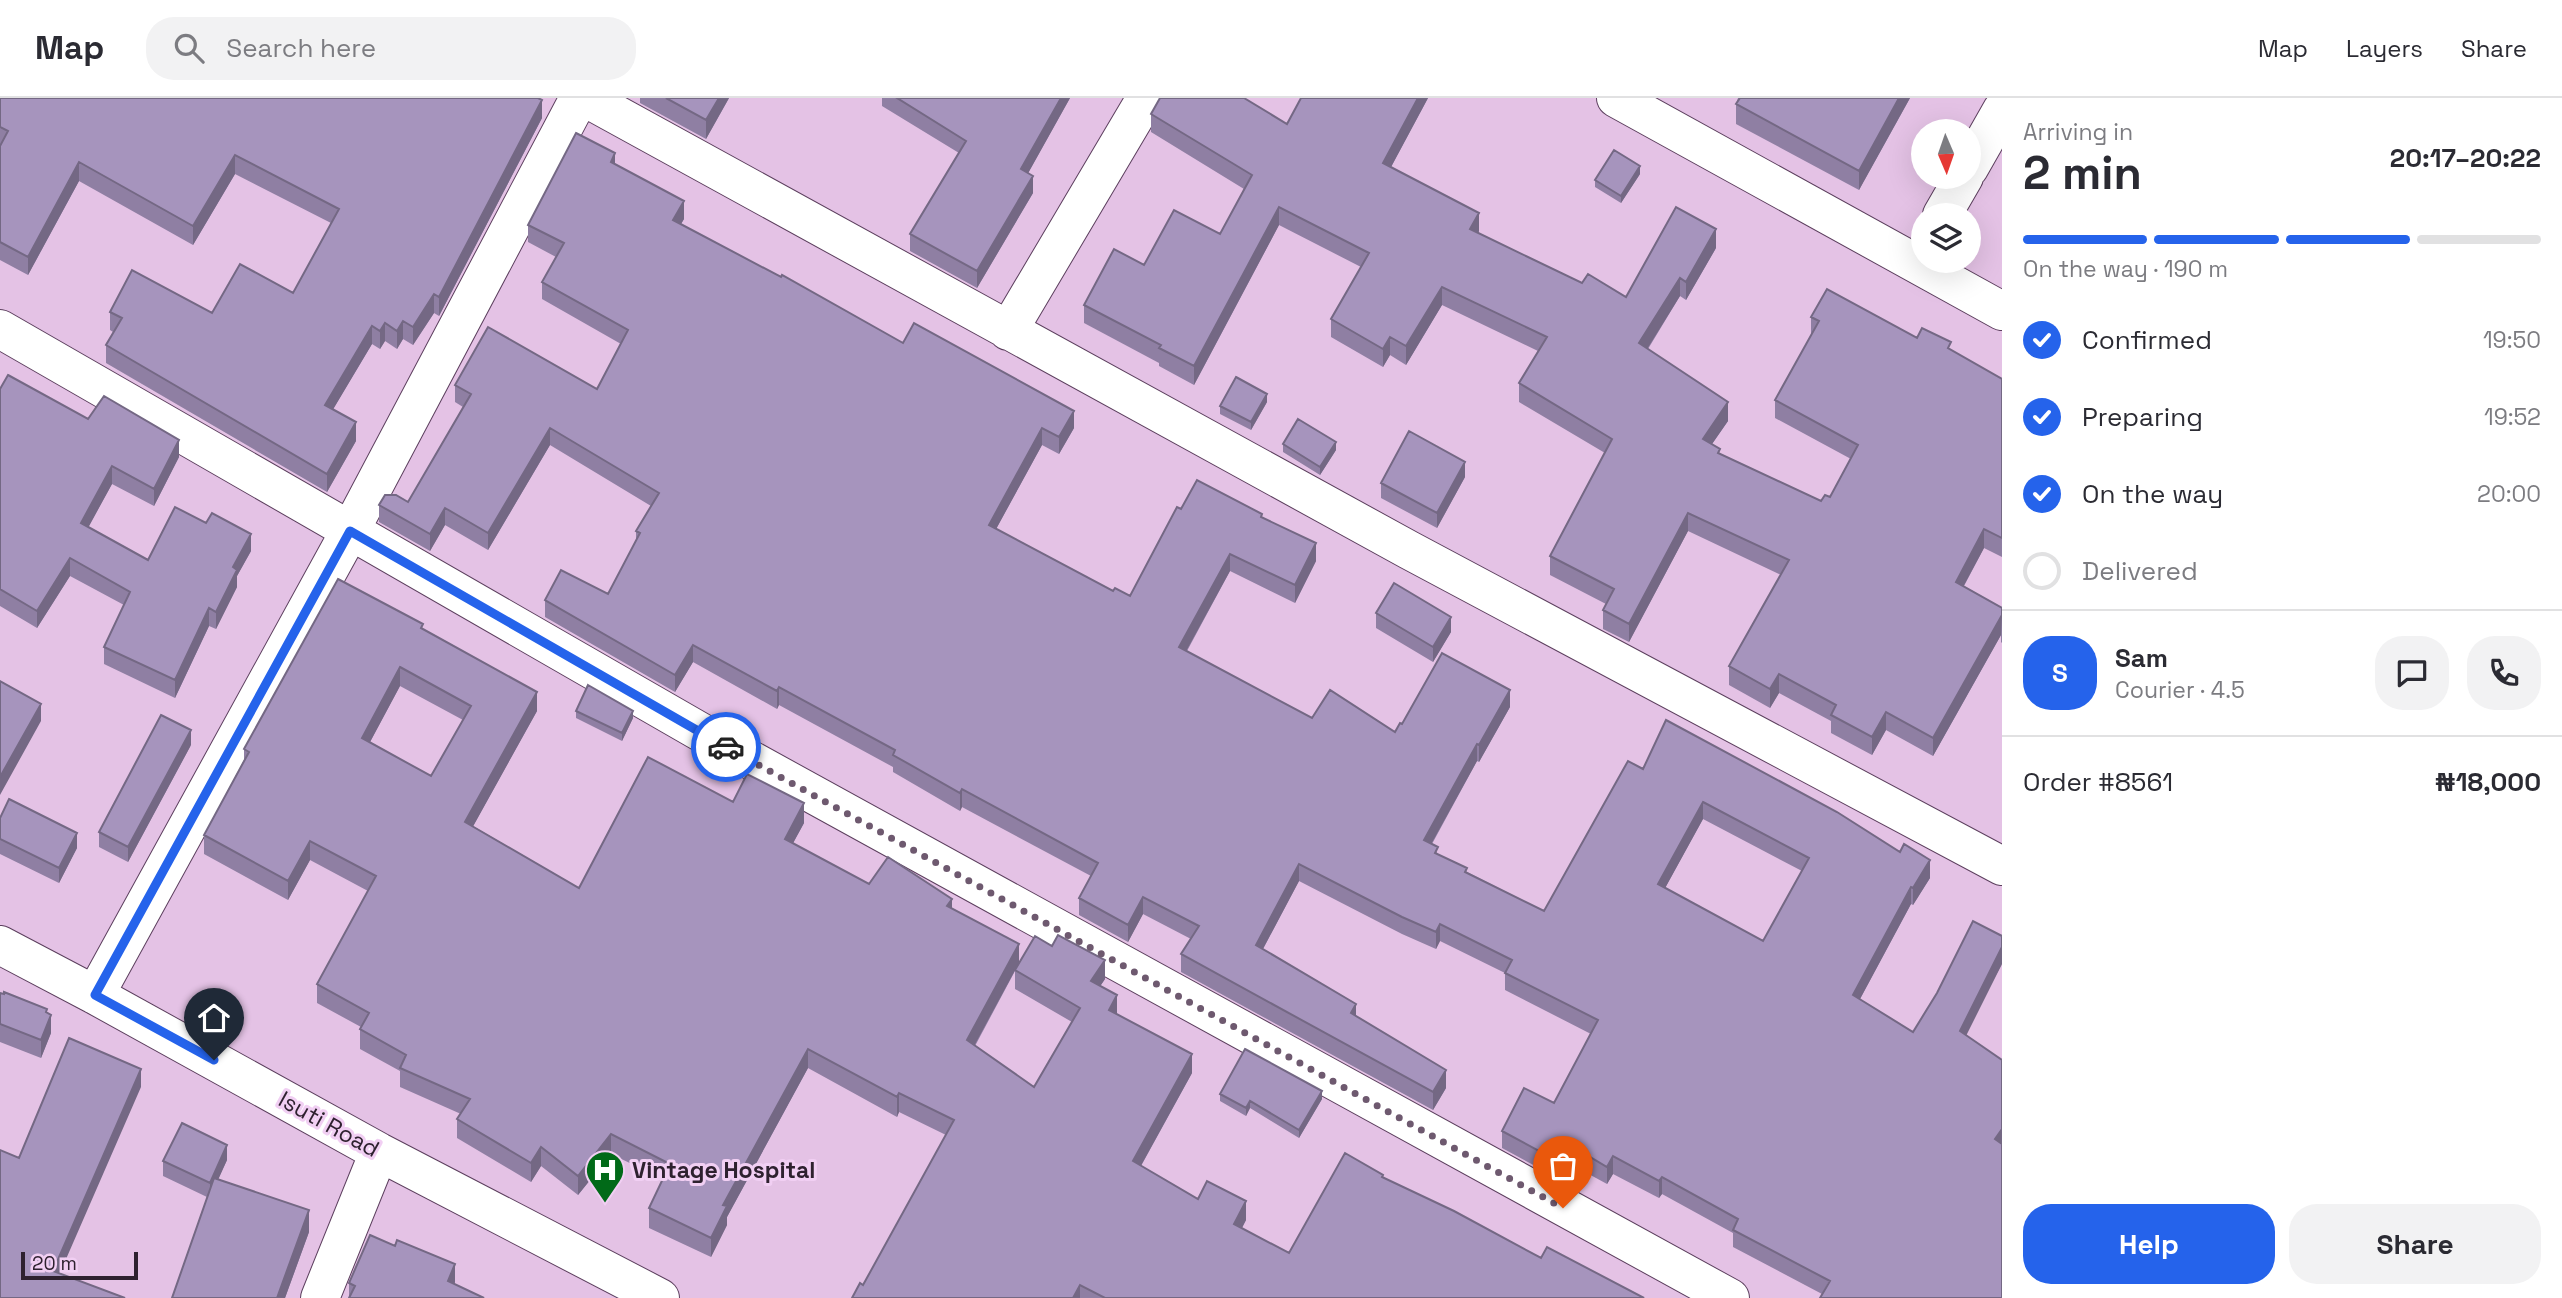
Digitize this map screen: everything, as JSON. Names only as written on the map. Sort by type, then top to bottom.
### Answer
[{"type":"street","points":[[95,995],[350,531],[579,98]]},
{"type":"street","points":[[586,98],[1397,543],[2002,866]]},
{"type":"street","points":[[1008,331],[1146,98]]},
{"type":"street","points":[[1616,98],[1911,251]]},
{"type":"street","points":[[1981,147],[2002,110]]},
{"type":"street","points":[[1945,273],[2002,312]]},
{"type":"street","points":[[0,329],[730,749],[1730,1298]]},
{"type":"street","name":"Isuti Road","points":[[0,945],[379,1152],[660,1298]]},
{"type":"street","points":[[320,1298],[379,1152]]},
{"type":"building","points":[[0,98],[542,100],[439,297],[434,294],[413,327],[403,321],[397,331],[385,323],[380,331],[372,326],[325,405],[356,422],[327,474],[106,345],[122,318],[110,312],[132,270],[212,313],[240,264],[293,293],[339,209],[235,155],[193,226],[79,162],[28,257],[0,242],[0,146],[8,131],[0,127]]},
{"type":"building","points":[[666,98],[719,98],[706,120]]},
{"type":"building","points":[[897,98],[1061,98],[1021,169],[1033,176],[977,271],[910,234],[966,141]]},
{"type":"building","points":[[1160,98],[1244,98],[1287,124],[1301,98],[1418,98],[1383,163],[1479,213],[1470,229],[1582,283],[1588,274],[1626,297],[1676,207],[1716,229],[1686,282],[1680,278],[1639,343],[1728,402],[1703,439],[1720,449],[1718,453],[1821,501],[1825,495],[1830,497],[1858,445],[1775,400],[1819,321],[1811,317],[1827,289],[1917,338],[1922,328],[1951,342],[1948,348],[2002,379],[2002,538],[1984,529],[1956,582],[2002,608],[2002,615],[1933,738],[1886,712],[1872,737],[1831,715],[1836,705],[1779,674],[1770,689],[1729,666],[1789,560],[1688,513],[1629,624],[1603,610],[1614,589],[1550,556],[1612,439],[1519,383],[1547,337],[1442,287],[1406,346],[1390,337],[1383,349],[1331,319],[1369,253],[1279,207],[1194,366],[1159,348],[1161,345],[1084,305],[1114,249],[1144,265],[1174,210],[1220,234],[1252,175],[1151,114]]},
{"type":"building","points":[[1740,98],[1899,98],[1859,171],[1736,104]]},
{"type":"building","points":[[576,133],[615,153],[611,162],[684,201],[673,220],[781,277],[782,275],[903,343],[914,323],[1074,411],[1059,437],[1042,428],[989,525],[1113,591],[1115,588],[1130,596],[1177,507],[1181,509],[1197,480],[1262,514],[1261,517],[1316,543],[1295,585],[1230,554],[1179,647],[1312,718],[1330,690],[1395,732],[1442,653],[1510,690],[1424,840],[1438,847],[1435,853],[1467,868],[1465,872],[1544,911],[1628,761],[1643,769],[1666,720],[1837,812],[1900,852],[1904,844],[1930,860],[1913,888],[1911,887],[1853,995],[1913,1032],[1937,993],[1973,921],[2002,936],[2002,947],[1960,1031],[2002,1060],[2002,1129],[1995,1139],[2002,1144],[2002,1298],[1820,1298],[1830,1281],[1733,1230],[1738,1219],[1662,1177],[1659,1181],[1613,1156],[1607,1167],[1585,1154],[1576,1171],[1502,1131],[1524,1088],[1554,1103],[1598,1020],[1505,973],[1512,960],[1440,924],[1436,932],[1299,864],[1256,945],[1356,1004],[1351,1013],[1446,1070],[1433,1092],[1181,954],[1199,926],[1143,897],[1128,925],[1079,898],[1098,863],[962,789],[960,793],[893,755],[895,750],[779,687],[777,691],[693,645],[675,675],[545,600],[561,570],[608,594],[640,533],[636,531],[659,493],[550,428],[488,533],[445,508],[430,534],[379,505],[385,495],[396,495],[408,502],[471,394],[455,385],[488,327],[597,389],[628,330],[542,282],[564,243],[528,225]],"holes":[[[1703,802],[1809,858],[1763,941],[1658,884]]]},
{"type":"building","points":[[1614,150],[1640,166],[1621,196],[1595,180]]},
{"type":"building","points":[[8,375],[88,419],[104,396],[179,440],[154,489],[112,466],[81,523],[148,560],[175,507],[206,523],[212,513],[251,534],[233,567],[237,570],[216,612],[209,608],[175,680],[104,647],[130,592],[70,558],[37,611],[0,589],[0,389]]},
{"type":"building","points":[[1236,377],[1267,394],[1251,422],[1220,406]]},
{"type":"building","points":[[1298,419],[1336,442],[1320,467],[1283,444]]},
{"type":"building","points":[[1409,431],[1465,462],[1437,513],[1381,483]]},
{"type":"building","points":[[338,579],[423,624],[421,628],[537,692],[465,822],[579,888],[648,757],[733,802],[747,774],[804,803],[785,839],[869,884],[888,857],[952,899],[947,906],[1019,944],[967,1040],[1034,1087],[1080,1008],[1015,970],[1035,936],[1052,946],[1058,935],[1105,960],[1091,981],[1117,995],[1109,1010],[1192,1054],[1133,1161],[1198,1199],[1207,1181],[1246,1201],[1234,1224],[1289,1253],[1345,1153],[1383,1175],[1382,1177],[1454,1211],[1541,1258],[1547,1247],[1644,1298],[1105,1298],[1080,1285],[1073,1298],[852,1298],[860,1283],[863,1285],[954,1120],[899,1093],[897,1097],[808,1049],[723,1205],[727,1206],[711,1238],[649,1208],[670,1164],[611,1134],[578,1176],[541,1147],[531,1163],[457,1119],[470,1099],[400,1068],[406,1055],[360,1029],[369,1013],[317,984],[376,876],[310,841],[288,881],[204,835],[249,752],[244,749]],"holes":[[[400,667],[471,706],[431,776],[362,738]]]},
{"type":"building","points":[[1394,583],[1451,617],[1433,647],[1376,613]]},
{"type":"building","points":[[0,681],[41,704],[0,777]]},
{"type":"building","points":[[588,685],[633,711],[622,733],[576,711]]},
{"type":"building","points":[[161,715],[191,730],[128,847],[99,832]]},
{"type":"building","points":[[9,799],[77,833],[59,868],[0,839],[0,818]]},
{"type":"building","points":[[4,992],[47,1009],[46,1012],[51,1015],[41,1040],[0,1024],[0,993]]},
{"type":"building","points":[[69,1038],[141,1069],[53,1271],[125,1298],[0,1298],[0,1150],[19,1158]]},
{"type":"building","points":[[1245,1049],[1322,1091],[1299,1130],[1250,1101],[1246,1108],[1220,1094]]},
{"type":"building","points":[[182,1123],[227,1145],[210,1183],[163,1161]]},
{"type":"building","points":[[214,1178],[309,1210],[277,1298],[172,1298]]},
{"type":"building","points":[[370,1235],[395,1246],[397,1240],[455,1264],[448,1281],[484,1298],[349,1298],[355,1286],[349,1283]]},
{"type":"way so far","points":[[726,747],[1563,1208]]},
{"type":"place","name":"Vintage Hospital","points":[[605,1204]]},
{"type":"route","points":[[214,1060],[95,995],[350,531],[726,747]]}]
